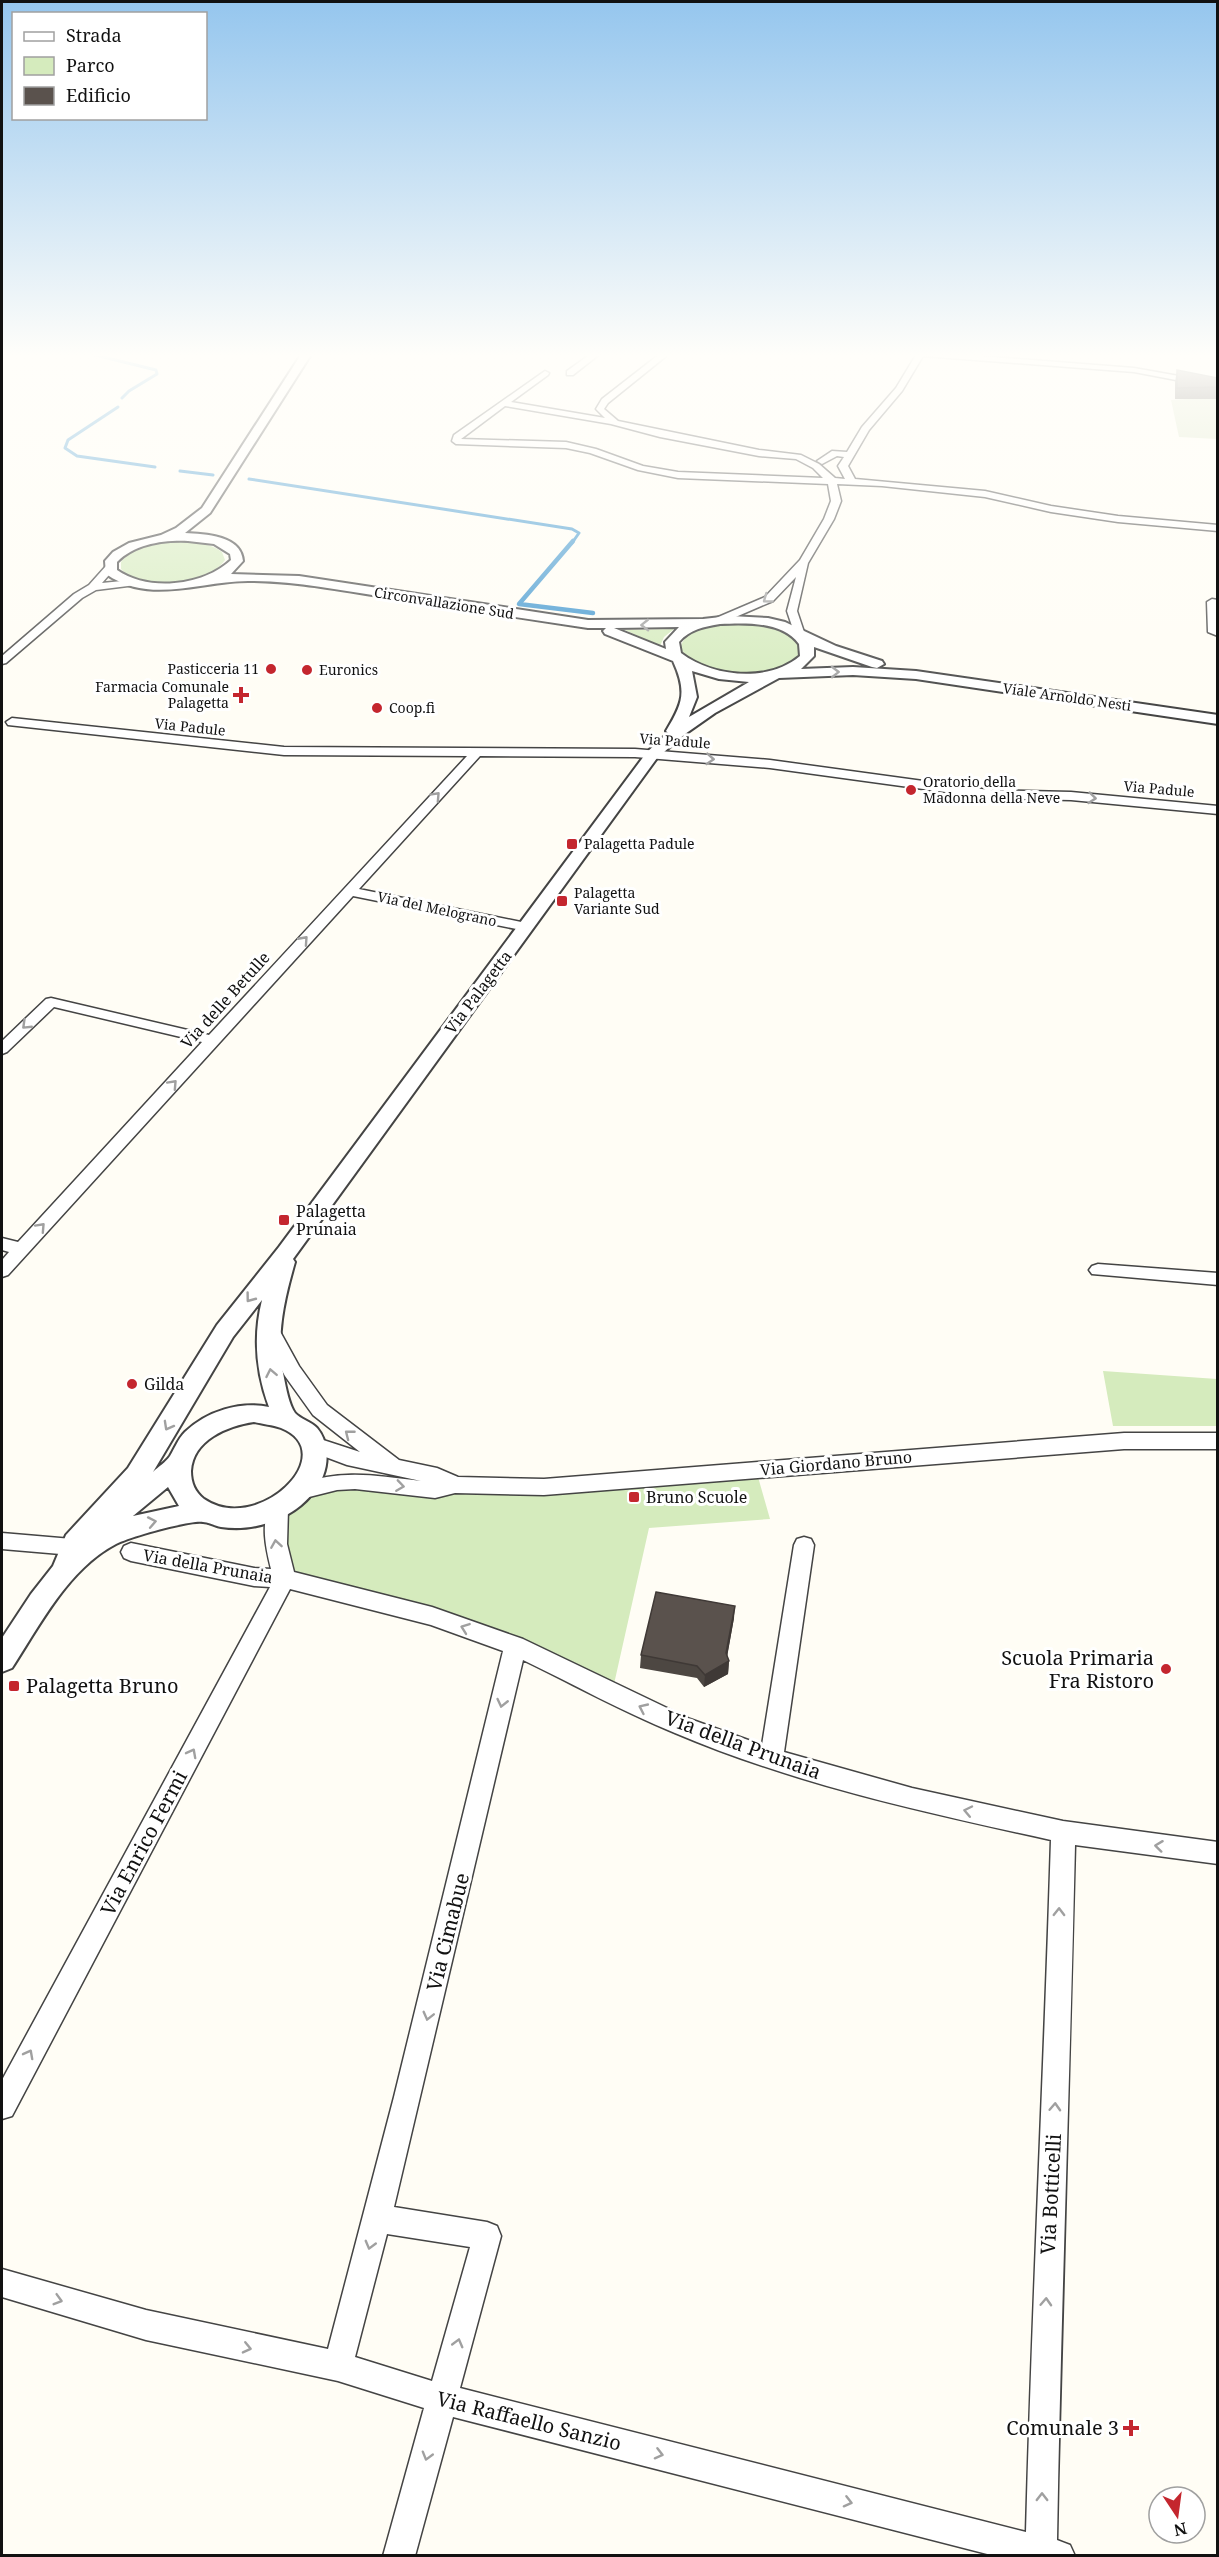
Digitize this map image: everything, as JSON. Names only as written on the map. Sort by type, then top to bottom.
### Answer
[{"type":"street","points":[[161,539],[177,532],[206,510],[230,472]]},
{"type":"street","points":[[663,472],[851,481],[979,493],[1087,515],[1218,528]]},
{"type":"street","points":[[794,478],[810,472]]},
{"type":"street","points":[[825,472],[832,481],[836,501]]},
{"type":"street","points":[[845,472],[851,481]]},
{"type":"street","name":"Via Palagetta","points":[[672,735],[689,702],[691,691],[672,648],[674,639],[684,630],[754,608],[768,599],[804,562],[829,519],[836,501],[847,490],[851,481]]},
{"type":"street","points":[[206,510],[204,530],[212,538],[221,542]]},
{"type":"street","name":"Circonvallazione Sud","points":[[299,580],[253,567],[243,562],[234,549],[221,542],[192,537],[161,539],[123,550],[111,561],[110,568],[115,576],[132,583],[171,586],[211,578],[250,577],[299,580],[588,624],[617,633],[679,660]]},
{"type":"street","name":"Circonvallazione Sud","points":[[211,578],[233,567],[237,561],[237,555]]},
{"type":"street","name":"Via Palagetta","points":[[2,1660],[92,1521],[137,1475],[225,1331],[287,1252],[652,755],[672,735],[721,703],[805,660],[808,649],[793,619],[792,608],[804,562]]},
{"type":"street","points":[[2,661],[60,610],[93,587],[110,568]]},
{"type":"street","points":[[93,587],[132,583]]},
{"type":"street","points":[[1218,603],[1212,602],[1212,632],[1218,633]]},
{"type":"street","name":"Via Palagetta","points":[[720,620],[766,622],[787,628],[800,635]]},
{"type":"street","name":"Circonvallazione Sud","points":[[588,624],[702,623]]},
{"type":"street","name":"Viale Arnoldo Nesti","points":[[800,635],[849,656],[916,675]]},
{"type":"street","name":"Via Palagetta","points":[[679,660],[698,670],[721,676],[747,677],[775,674]]},
{"type":"street","name":"Viale Arnoldo Nesti","points":[[775,674],[853,671],[916,675],[1218,720]]},
{"type":"street","name":"Via Padule","points":[[5,720],[284,751],[652,755],[781,765],[989,794],[1071,796],[1218,810]]},
{"type":"street","name":"Via delle Betulle","points":[[2,1271],[475,754]]},
{"type":"street","name":"Via del Melograno","points":[[348,891],[526,927]]},
{"type":"street","points":[[2,1049],[51,1002],[212,1040]]},
{"type":"street","points":[[2,1244],[21,1249]]},
{"type":"street","name":"Via Palagetta","points":[[285,1418],[274,1391],[269,1367],[268,1327],[276,1286],[287,1252]]},
{"type":"street","points":[[1098,1270],[1218,1278]]},
{"type":"street","name":"Via Giordano Bruno","points":[[268,1327],[292,1371],[320,1410],[396,1469]]},
{"type":"street","points":[[195,1437],[197,1375]]},
{"type":"street","name":"Via Palagetta","points":[[255,1413],[285,1418],[303,1429],[314,1445],[316,1457],[309,1481],[301,1491],[278,1509],[263,1514],[235,1518],[221,1517],[203,1511],[125,1528],[73,1550],[178,1464],[195,1437],[222,1420],[255,1413]]},
{"type":"street","name":"Via Giordano Bruno","points":[[301,1491],[337,1482],[370,1482],[435,1490],[455,1485],[499,1488],[544,1487],[1124,1441],[1218,1442]]},
{"type":"street","name":"Via Giordano Bruno","points":[[314,1445],[346,1457],[437,1476],[455,1485]]},
{"type":"street","points":[[178,1464],[178,1482],[182,1491],[193,1505],[203,1511]]},
{"type":"street","name":"Via della Prunaia","points":[[278,1509],[274,1525],[274,1540],[285,1579]]},
{"type":"street","points":[[2,1541],[73,1550]]},
{"type":"street","points":[[771,1759],[804,1545]]},
{"type":"street","name":"Via della Prunaia","points":[[131,1552],[254,1577],[285,1579],[432,1616],[515,1646],[682,1726],[771,1759],[912,1799],[1063,1832],[1218,1853]]},
{"type":"street","name":"Via Enrico Fermi","points":[[2,2106],[285,1579]]},
{"type":"street","name":"Via Cimabue","points":[[338,2366],[378,2218],[461,1880],[515,1646]]},
{"type":"street","name":"Via Botticelli","points":[[1047,2554],[1045,2348],[1058,2038],[1063,1832]]},
{"type":"street","points":[[378,2218],[486,2235],[399,2556]]},
{"type":"street","name":"Via Raffaello Sanzio","points":[[2,2283],[146,2325],[338,2366],[442,2400],[1047,2554]]},
{"type":"green space","points":[[169,542],[190,542],[210,546],[222,552],[225,560],[205,575],[174,582],[142,580],[130,576],[121,569],[121,562],[131,553]]},
{"type":"green space","points":[[729,623],[757,624],[784,632],[799,643],[799,655],[789,663],[775,669],[741,674],[707,668],[693,662],[683,654],[681,646],[688,635],[700,628]]},
{"type":"green space","points":[[674,629],[664,637],[660,646],[625,630]]},
{"type":"green space","points":[[1103,1371],[1217,1379],[1217,1426],[1113,1426]]},
{"type":"green space","points":[[756,1470],[770,1519],[649,1528],[612,1693],[515,1646],[285,1579],[274,1541],[290,1501],[318,1486],[420,1489]]},
{"type":"building","points":[[656,1592],[735,1606],[726,1653],[729,1661],[705,1675],[697,1666],[641,1655]]},
{"type":"waterway","points":[[191,472],[213,475]]},
{"type":"waterway","points":[[249,479],[572,529],[579,533],[572,543]]},
{"type":"waterway","points":[[573,541],[519,604],[593,613]]},
{"type":"place","name":"Pasticceria 11","points":[[271,669]]},
{"type":"place","name":"Euronics","points":[[307,670]]},
{"type":"place","name":"Farmacia Comunale Palagetta","points":[[241,695]]},
{"type":"place","name":"Coop.fi","points":[[377,708]]},
{"type":"place","name":"Oratorio della Madonna della Neve","points":[[911,790]]},
{"type":"place","name":"Palagetta Padule","points":[[572,844]]},
{"type":"place","name":"Palagetta Variante Sud","points":[[562,901]]},
{"type":"place","name":"Palagetta Prunaia","points":[[284,1220]]},
{"type":"place","name":"Gilda","points":[[132,1384]]},
{"type":"place","name":"Bruno Scuole","points":[[634,1497]]},
{"type":"place","name":"Scuola Primaria Fra Ristoro","points":[[1166,1669]]},
{"type":"place","name":"Palagetta Bruno","points":[[14,1686]]},
{"type":"place","name":"Comunale 3","points":[[1131,2428]]}]
